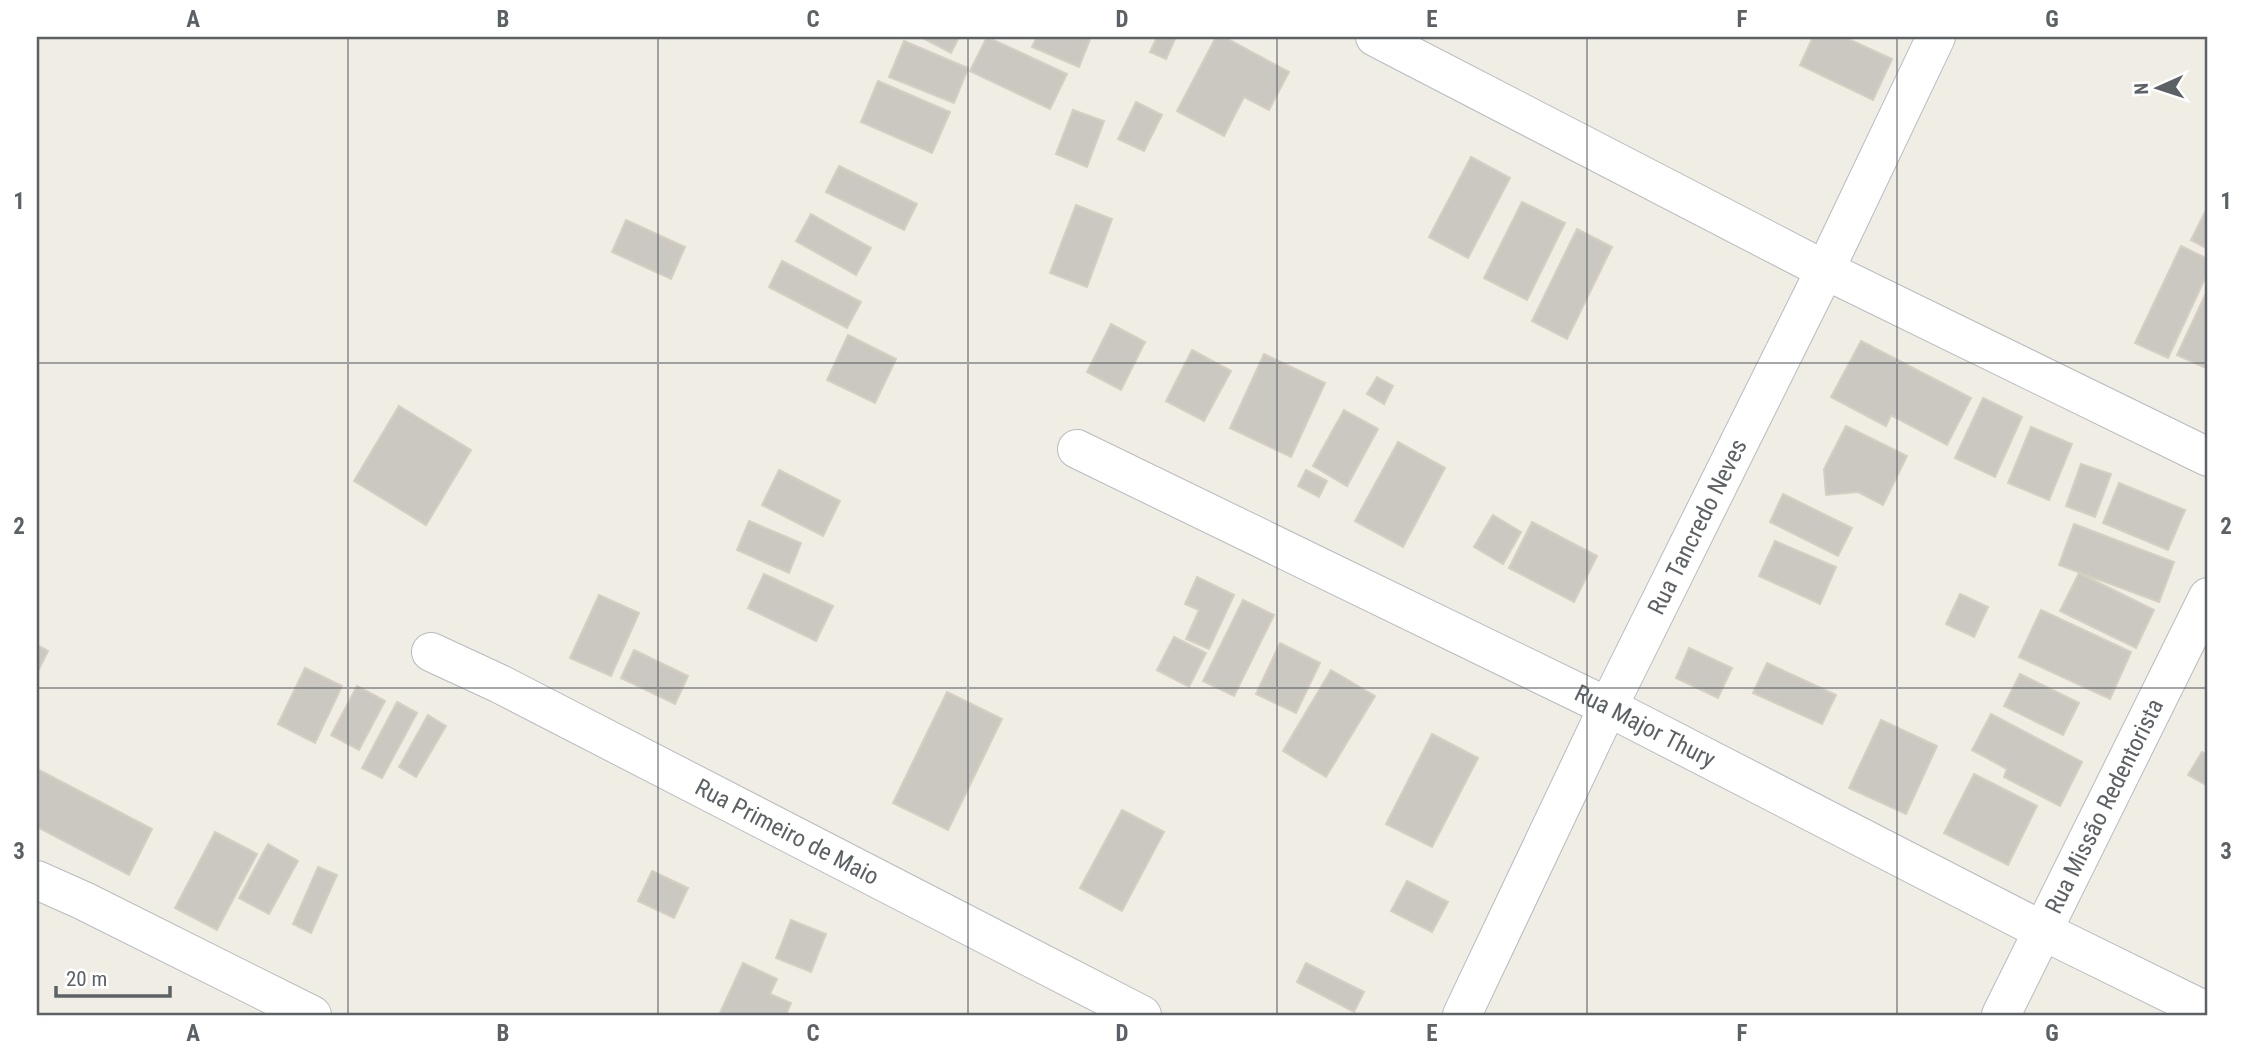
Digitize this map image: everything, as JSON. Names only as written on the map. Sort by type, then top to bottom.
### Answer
[{"type":"street","points":[[1375,37],[1825,270],[2208,457]]},
{"type":"street","name":"Rua Tancredo Neves","points":[[1462,1015],[1608,707],[1825,270],[1936,37]]},
{"type":"street","name":"Rua Major Thury","points":[[1077,449],[1608,707],[2043,931],[2208,1012]]},
{"type":"street","name":"Rua Missão Redentorista","points":[[2001,1015],[2208,597]]},
{"type":"street","name":"Rua Primeiro de Maio","points":[[431,652],[500,684],[1142,1015]]},
{"type":"street","points":[[37,880],[312,1015]]},
{"type":"building","points":[[921,37],[959,37],[951,53]]},
{"type":"building","points":[[987,37],[1067,74],[1050,109],[970,71]]},
{"type":"building","points":[[1037,37],[1091,37],[1079,67],[1032,47]]},
{"type":"building","points":[[1157,37],[1176,37],[1166,59],[1150,52]]},
{"type":"building","points":[[1216,37],[1224,37],[1289,72],[1269,110],[1244,97],[1224,136],[1177,111]]},
{"type":"building","points":[[1813,37],[1844,37],[1892,59],[1873,100],[1800,65]]},
{"type":"building","points":[[904,41],[968,68],[954,103],[889,77]]},
{"type":"building","points":[[878,81],[950,112],[932,153],[861,122]]},
{"type":"building","points":[[1136,102],[1162,115],[1144,151],[1118,139]]},
{"type":"building","points":[[1073,110],[1104,121],[1087,167],[1056,154]]},
{"type":"building","points":[[1471,157],[1510,178],[1468,258],[1429,237]]},
{"type":"building","points":[[839,166],[917,204],[904,230],[826,192]]},
{"type":"building","points":[[1522,202],[1565,223],[1527,300],[1484,278]]},
{"type":"building","points":[[1076,205],[1112,219],[1087,287],[1050,273]]},
{"type":"building","points":[[2208,206],[2208,249],[2191,240]]},
{"type":"building","points":[[811,214],[871,248],[856,275],[796,241]]},
{"type":"building","points":[[626,220],[685,247],[671,279],[612,252]]},
{"type":"building","points":[[1577,229],[1612,247],[1567,339],[1532,321]]},
{"type":"building","points":[[2181,246],[2208,259],[2208,272],[2168,358],[2135,343]]},
{"type":"building","points":[[782,261],[861,302],[847,328],[769,287]]},
{"type":"building","points":[[2206,293],[2208,294],[2208,369],[2177,355]]},
{"type":"building","points":[[1111,324],[1145,342],[1121,390],[1087,372]]},
{"type":"building","points":[[848,335],[896,359],[875,403],[827,380]]},
{"type":"building","points":[[1861,341],[1971,398],[1947,445],[1891,415],[1886,426],[1831,397]]},
{"type":"building","points":[[1192,350],[1231,371],[1204,421],[1166,401]]},
{"type":"building","points":[[1264,354],[1325,383],[1291,457],[1230,428]]},
{"type":"building","points":[[1377,377],[1393,386],[1384,404],[1367,394]]},
{"type":"building","points":[[1983,398],[2022,417],[1995,477],[1955,458]]},
{"type":"building","points":[[399,406],[471,450],[426,525],[354,481]]},
{"type":"building","points":[[1344,410],[1378,429],[1347,486],[1313,466]]},
{"type":"building","points":[[1846,426],[1907,456],[1883,505],[1858,492],[1826,495],[1824,469]]},
{"type":"building","points":[[2031,427],[2072,444],[2049,500],[2008,483]]},
{"type":"building","points":[[1398,442],[1445,468],[1403,547],[1355,521]]},
{"type":"building","points":[[2081,464],[2111,474],[2095,517],[2066,506]]},
{"type":"building","points":[[779,470],[840,501],[823,536],[762,505]]},
{"type":"building","points":[[1306,470],[1327,481],[1319,497],[1298,486]]},
{"type":"building","points":[[2119,483],[2185,510],[2168,550],[2103,523]]},
{"type":"building","points":[[1783,494],[1852,528],[1838,556],[1770,522]]},
{"type":"building","points":[[1493,515],[1521,532],[1503,564],[1474,547]]},
{"type":"building","points":[[749,521],[801,543],[789,573],[737,550]]},
{"type":"building","points":[[1532,522],[1597,556],[1574,602],[1509,568]]},
{"type":"building","points":[[2074,524],[2174,562],[2159,602],[2059,565]]},
{"type":"building","points":[[1775,541],[1836,567],[1820,604],[1759,576]]},
{"type":"building","points":[[2079,573],[2154,610],[2136,648],[2060,611]]},
{"type":"building","points":[[764,574],[833,606],[816,641],[748,608]]},
{"type":"building","points":[[1197,577],[1234,595],[1209,649],[1186,639],[1199,610],[1185,604]]},
{"type":"building","points":[[1960,594],[1988,607],[1974,637],[1946,624]]},
{"type":"building","points":[[599,595],[639,613],[611,676],[570,658]]},
{"type":"building","points":[[1243,600],[1274,615],[1234,696],[1203,681]]},
{"type":"building","points":[[2041,610],[2131,652],[2110,699],[2019,657]]},
{"type":"building","points":[[1174,637],[1206,653],[1189,687],[1157,670]]},
{"type":"building","points":[[1280,643],[1320,663],[1296,713],[1256,694]]},
{"type":"building","points":[[37,645],[48,651],[37,673]]},
{"type":"building","points":[[1689,648],[1732,668],[1718,698],[1676,678]]},
{"type":"building","points":[[634,650],[688,676],[675,704],[621,678]]},
{"type":"building","points":[[1767,663],[1836,695],[1822,724],[1753,693]]},
{"type":"building","points":[[305,668],[342,686],[315,743],[278,724]]},
{"type":"building","points":[[1331,670],[1375,696],[1326,777],[1283,751]]},
{"type":"building","points":[[2020,674],[2079,703],[2063,735],[2004,706]]},
{"type":"building","points":[[357,686],[385,701],[359,750],[331,735]]},
{"type":"building","points":[[947,692],[1002,719],[948,830],[893,803]]},
{"type":"building","points":[[397,702],[417,713],[382,778],[362,768]]},
{"type":"building","points":[[1991,714],[2082,762],[2060,806],[2004,777],[2007,769],[1972,750]]},
{"type":"building","points":[[428,715],[446,726],[416,777],[399,767]]},
{"type":"building","points":[[1881,720],[1937,746],[1906,814],[1849,788]]},
{"type":"building","points":[[1432,734],[1478,758],[1432,847],[1386,824]]},
{"type":"building","points":[[2202,752],[2208,755],[2208,786],[2188,775]]},
{"type":"building","points":[[37,769],[152,829],[129,875],[37,827]]},
{"type":"building","points":[[1974,774],[2037,806],[2008,865],[1944,833]]},
{"type":"building","points":[[1122,810],[1164,832],[1122,911],[1080,888]]},
{"type":"building","points":[[215,832],[257,854],[217,930],[175,908]]},
{"type":"building","points":[[268,844],[298,861],[269,914],[239,898]]},
{"type":"building","points":[[318,867],[337,875],[311,933],[293,924]]},
{"type":"building","points":[[652,871],[688,888],[674,918],[638,901]]},
{"type":"building","points":[[1407,881],[1448,902],[1432,932],[1391,911]]},
{"type":"building","points":[[791,920],[826,934],[811,972],[776,958]]},
{"type":"building","points":[[743,963],[777,979],[770,994],[791,1003],[786,1015],[719,1015]]},
{"type":"building","points":[[1306,963],[1364,992],[1354,1012],[1297,982]]}]
